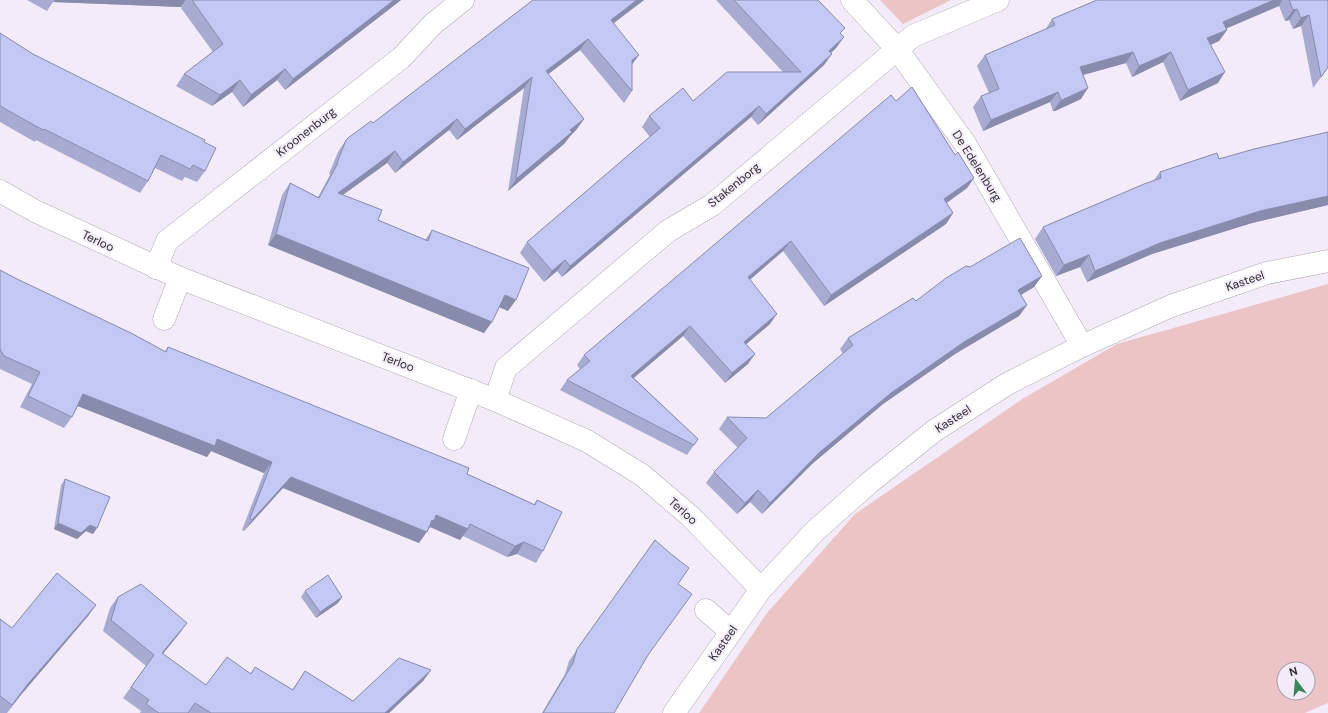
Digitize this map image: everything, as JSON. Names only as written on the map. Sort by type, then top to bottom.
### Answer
[{"type":"street","name":"Kroonenburg","points":[[156,268],[167,241],[401,58],[433,24],[463,0]]},
{"type":"street","name":"De Edelenburg","points":[[852,0],[897,49],[966,145],[1082,346]]},
{"type":"street","name":"Stakenborg","points":[[495,400],[506,368],[668,231],[712,205],[913,36],[998,0]]},
{"type":"street","name":"Terloo","points":[[0,191],[35,211],[156,268],[471,390],[587,441],[642,475],[690,516],[761,589]]},
{"type":"street","name":"Kasteel","points":[[674,713],[761,589],[815,530],[869,483],[934,431],[1007,384],[1082,346],[1171,306],[1267,273],[1328,261]]},
{"type":"street","points":[[164,319],[180,278]]},
{"type":"street","points":[[454,439],[471,390]]},
{"type":"street","points":[[706,610],[730,632]]},
{"type":"shaded area","points":[[880,0],[951,0],[903,24]]},
{"type":"shaded area","points":[[1328,284],[1328,703],[1305,713],[699,713],[767,613],[855,514],[1024,398],[1117,344]]},
{"type":"building","points":[[192,0],[394,0],[293,79],[285,69],[251,95],[240,80],[220,95],[184,74],[223,44]]},
{"type":"building","points":[[533,0],[637,0],[611,20],[639,55],[632,60],[632,91],[588,39],[546,71],[584,119],[570,130],[572,132],[516,179],[532,77],[465,129],[457,119],[403,162],[395,151],[338,193],[382,210],[378,220],[428,241],[432,230],[529,268],[516,300],[505,295],[492,322],[276,234],[290,183],[319,198],[338,163],[348,138],[371,121],[373,123]]},
{"type":"building","points":[[734,0],[818,0],[845,28],[840,33],[844,37],[829,51],[832,54],[766,114],[759,106],[570,266],[565,260],[552,271],[527,242],[660,128],[649,116],[683,88],[693,101],[727,72],[801,72]]},
{"type":"building","points":[[1097,0],[1274,0],[1223,22],[1227,30],[1207,38],[1225,72],[1188,90],[1171,52],[1139,66],[1133,52],[1080,67],[1088,88],[1062,100],[1058,92],[991,120],[981,96],[999,89],[985,55],[1055,25],[1052,19]]},
{"type":"building","points":[[1289,0],[1328,0],[1328,67],[1321,77],[1309,15],[1301,18],[1297,9],[1293,10]]},
{"type":"building","points":[[0,33],[33,54],[205,140],[204,142],[216,148],[205,171],[193,165],[190,169],[161,155],[148,181],[44,129],[43,130],[0,106]]},
{"type":"building","points":[[912,87],[955,155],[958,152],[974,178],[944,199],[953,213],[831,295],[791,241],[748,277],[777,314],[744,342],[755,354],[732,373],[690,326],[631,376],[698,439],[694,445],[567,380],[590,361],[584,355],[891,95],[896,101]]},
{"type":"building","points":[[1328,132],[1328,196],[1260,211],[1160,243],[1095,271],[1089,255],[1064,265],[1043,227],[1161,178],[1160,172],[1217,153],[1219,159],[1254,149]]},
{"type":"building","points":[[1020,238],[1042,276],[1018,290],[1027,305],[964,342],[891,393],[820,452],[770,503],[758,490],[745,503],[714,472],[747,438],[727,417],[766,418],[853,345],[848,338],[913,298],[916,301],[946,278],[966,266],[970,267]]},
{"type":"building","points":[[0,270],[131,333],[166,352],[168,347],[469,468],[467,474],[535,505],[537,500],[562,512],[543,551],[524,542],[515,546],[470,524],[468,529],[436,515],[427,532],[291,477],[252,520],[250,518],[272,462],[217,439],[215,446],[83,394],[72,417],[28,396],[40,372],[4,356],[0,349]]},
{"type":"building","points":[[65,479],[110,497],[97,528],[90,525],[81,533],[58,523]]},
{"type":"building","points":[[655,540],[689,568],[678,584],[692,594],[648,655],[614,713],[543,713],[573,663],[577,649]]},
{"type":"building","points":[[57,573],[96,605],[27,685],[12,705],[0,696],[0,619],[12,628]]},
{"type":"building","points":[[328,575],[342,597],[320,612],[305,591]]},
{"type":"building","points":[[141,584],[187,623],[162,653],[206,685],[227,657],[251,674],[255,667],[293,690],[305,671],[353,701],[399,658],[431,670],[385,713],[211,713],[195,703],[188,713],[159,713],[146,704],[149,700],[131,687],[154,655],[111,620],[118,597]]}]
